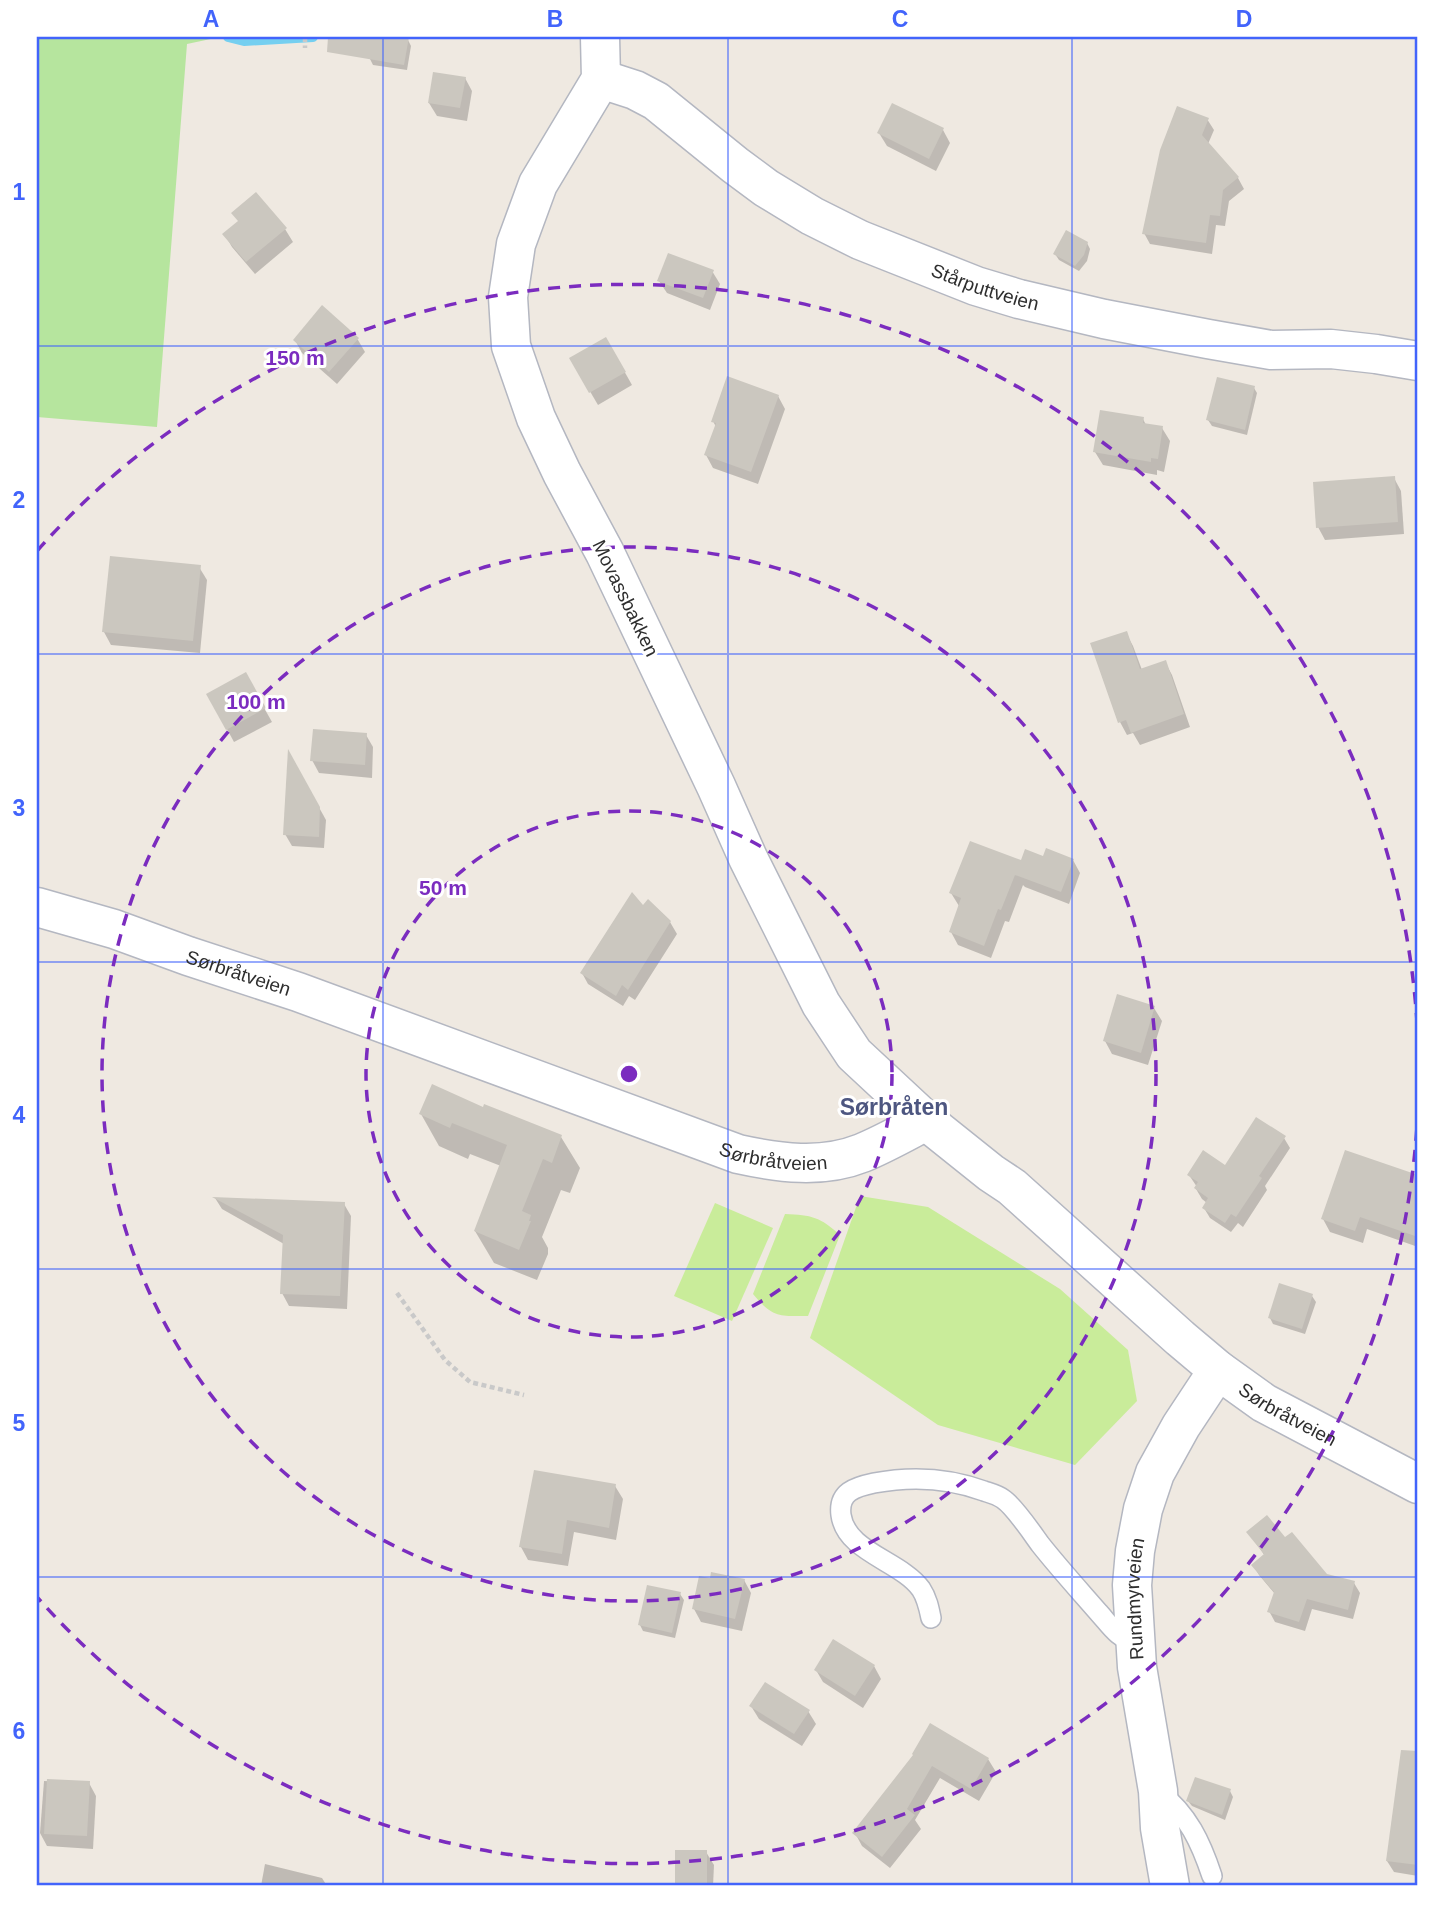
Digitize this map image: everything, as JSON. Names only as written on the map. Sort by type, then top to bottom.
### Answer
[{"type":"street","points":[[600,37],[601,79]]},
{"type":"street","name":"Stårputtveien","points":[[601,79],[635,90],[656,101],[766,188],[812,215],[860,240],[976,286],[1104,319],[1271,350],[1331,349],[1418,361]]},
{"type":"street","name":"Movassbakken","points":[[601,79],[538,184],[516,244],[508,297],[511,346],[536,418],[605,553],[748,858],[821,1004],[853,1054],[926,1121]]},
{"type":"street","name":"Sørbråtveien","points":[[37,907],[114,929],[298,992],[738,1154],[771,1161],[806,1164],[827,1162],[861,1154],[926,1121],[1012,1187],[1218,1370],[1264,1403],[1418,1484]]},
{"type":"street","name":"Rundmyrveien","points":[[1170,1886],[1160,1828],[1158,1791],[1137,1667],[1132,1586],[1135,1551],[1143,1509],[1155,1473],[1181,1426],[1218,1370]]},
{"type":"lane","points":[[932,1618],[920,1587],[903,1572],[861,1545],[845,1529],[840,1505],[842,1498],[852,1490],[887,1480],[935,1480],[961,1483],[1003,1498],[1116,1633],[1125,1641],[1135,1642]]},
{"type":"lane","points":[[1158,1791],[1174,1803],[1184,1816],[1204,1852],[1212,1876]]},
{"type":"path","points":[[305,37],[305,48]]},
{"type":"path","points":[[397,1293],[444,1360],[470,1382],[524,1395]]},
{"type":"green space","points":[[37,37],[220,37],[187,44],[157,427],[37,417]]},
{"type":"green space","points":[[860,1196],[928,1207],[1060,1289],[1128,1350],[1137,1401],[1075,1465],[938,1425],[810,1338]]},
{"type":"green space","points":[[715,1203],[773,1228],[732,1321],[674,1296]]},
{"type":"green space","points":[[785,1214],[815,1218],[840,1235],[808,1316],[772,1312],[753,1294]]},
{"type":"building","points":[[328,37],[409,37],[404,65],[327,52]]},
{"type":"building","points":[[433,72],[466,77],[460,108],[428,103]]},
{"type":"building","points":[[892,103],[944,128],[929,159],[877,133]]},
{"type":"building","points":[[1177,106],[1209,118],[1202,135],[1239,177],[1223,190],[1220,216],[1210,215],[1206,243],[1142,234],[1160,150]]},
{"type":"building","points":[[256,192],[287,228],[246,262],[222,234],[238,221],[231,213]]},
{"type":"building","points":[[1066,230],[1088,242],[1084,255],[1075,266],[1053,254]]},
{"type":"building","points":[[668,253],[714,270],[703,298],[657,281]]},
{"type":"building","points":[[322,305],[359,338],[329,372],[293,340]]},
{"type":"building","points":[[606,337],[626,372],[589,393],[569,358]]},
{"type":"building","points":[[727,376],[779,395],[751,472],[704,455],[716,423],[711,422]]},
{"type":"building","points":[[1217,377],[1255,386],[1245,430],[1206,420]]},
{"type":"building","points":[[1100,410],[1144,417],[1143,423],[1163,426],[1158,459],[1151,458],[1151,462],[1093,452]]},
{"type":"building","points":[[1395,476],[1398,522],[1316,528],[1313,482]]},
{"type":"building","points":[[110,556],[201,565],[193,641],[102,632]]},
{"type":"building","points":[[1127,631],[1140,669],[1166,660],[1184,714],[1131,733],[1126,720],[1118,723],[1090,643]]},
{"type":"building","points":[[246,672],[266,708],[226,730],[206,694]]},
{"type":"building","points":[[313,729],[367,733],[365,765],[310,761]]},
{"type":"building","points":[[288,749],[320,807],[319,837],[283,835]]},
{"type":"building","points":[[970,841],[1021,860],[1025,849],[1043,856],[1046,848],[1074,859],[1061,892],[1015,875],[984,946],[949,932],[961,898],[949,893]]},
{"type":"building","points":[[632,892],[643,905],[648,899],[671,921],[628,990],[622,985],[616,996],[580,973]]},
{"type":"building","points":[[1117,994],[1155,1006],[1141,1053],[1103,1041]]},
{"type":"building","points":[[432,1084],[483,1107],[484,1104],[562,1135],[552,1163],[543,1159],[522,1211],[531,1215],[531,1221],[519,1250],[474,1231],[507,1145],[452,1123],[450,1128],[419,1114]]},
{"type":"building","points":[[1256,1117],[1286,1136],[1236,1217],[1231,1214],[1225,1223],[1202,1208],[1208,1198],[1194,1188],[1198,1182],[1187,1175],[1203,1150],[1225,1165]]},
{"type":"building","points":[[1345,1150],[1418,1175],[1418,1237],[1360,1217],[1355,1231],[1321,1219]]},
{"type":"building","points":[[212,1197],[345,1202],[340,1296],[280,1294],[283,1235]]},
{"type":"building","points":[[1279,1283],[1313,1294],[1302,1329],[1268,1318]]},
{"type":"building","points":[[534,1470],[616,1484],[609,1528],[567,1520],[562,1554],[519,1547]]},
{"type":"building","points":[[1267,1515],[1285,1537],[1292,1532],[1327,1574],[1355,1581],[1348,1610],[1307,1599],[1299,1622],[1267,1612],[1274,1592],[1251,1565],[1264,1554],[1246,1532]]},
{"type":"building","points":[[711,1572],[745,1579],[735,1619],[692,1609],[699,1576],[710,1578]]},
{"type":"building","points":[[647,1585],[681,1592],[672,1633],[638,1625]]},
{"type":"building","points":[[833,1639],[875,1665],[855,1696],[814,1670]]},
{"type":"building","points":[[765,1682],[810,1710],[794,1734],[749,1706]]},
{"type":"building","points":[[930,1723],[989,1758],[971,1789],[932,1766],[907,1809],[915,1815],[882,1857],[852,1833],[913,1755]]},
{"type":"building","points":[[1401,1750],[1418,1751],[1418,1865],[1386,1861]]},
{"type":"building","points":[[1195,1777],[1231,1789],[1222,1815],[1186,1801]]},
{"type":"building","points":[[47,1779],[90,1781],[87,1836],[44,1834]]},
{"type":"building","points":[[675,1850],[707,1850],[707,1886],[675,1886]]},
{"type":"waterway","points":[[228,37],[244,41],[313,37]]},
{"type":"district","name":"Sørbråten","points":[[894,1107]]}]
